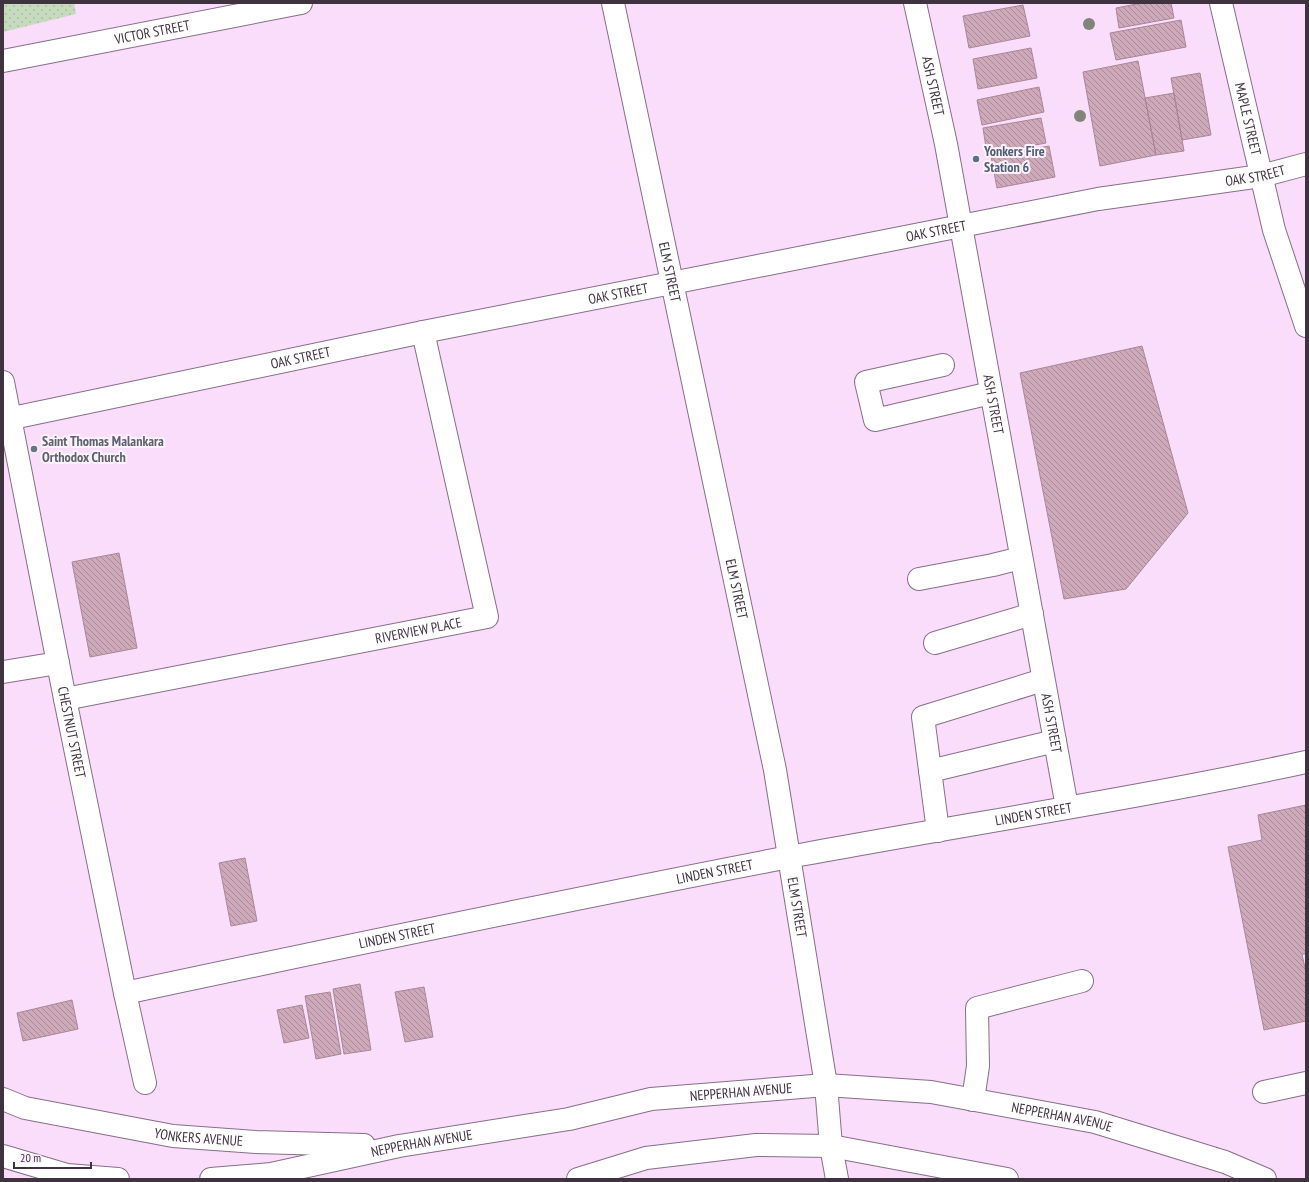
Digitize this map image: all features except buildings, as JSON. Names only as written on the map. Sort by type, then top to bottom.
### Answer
[{"type":"street","name":"VICTOR STREET","points":[[3,61],[257,7],[301,3]]},
{"type":"street","name":"ELM STREET","points":[[613,3],[775,770],[826,1085],[831,1146],[837,1179]]},
{"type":"street","name":"ASH STREET","points":[[915,3],[946,144],[1067,807]]},
{"type":"street","name":"MAPLE STREET","points":[[1221,3],[1274,230],[1306,326]]},
{"type":"street","name":"OAK STREET","points":[[7,420],[423,332],[1098,199],[1261,176],[1306,164]]},
{"type":"street","name":"RIVERVIEW PLACE","points":[[65,699],[486,617],[423,332]]},
{"type":"street","points":[[944,365],[866,382],[875,420],[991,393]]},
{"type":"street","name":"CHESTNUT STREET","points":[[3,382],[7,420],[125,993],[145,1083]]},
{"type":"street","points":[[919,579],[993,565],[1021,558]]},
{"type":"street","points":[[936,643],[1032,614]]},
{"type":"street","points":[[3,672],[58,662]]},
{"type":"street","points":[[938,830],[923,717],[1043,680]]},
{"type":"street","points":[[930,772],[1055,742]]},
{"type":"street","name":"LINDEN STREET","points":[[125,993],[789,857],[1225,779],[1306,762]]},
{"type":"street","points":[[973,1100],[978,1066],[977,1008],[1082,982]]},
{"type":"street","points":[[1264,1092],[1306,1083]]},
{"type":"street","name":"NEPPERHAN AVENUE","points":[[211,1179],[271,1174],[399,1146],[569,1119],[650,1099],[826,1085],[931,1092],[1095,1122],[1225,1162],[1265,1179]]},
{"type":"street","name":"YONKERS AVENUE","points":[[3,1099],[25,1108],[173,1136],[256,1142],[399,1146]]},
{"type":"street","points":[[578,1179],[646,1158],[756,1145],[831,1146],[1007,1179]]},
{"type":"street","points":[[3,1156],[67,1175],[118,1179]]},
{"type":"green space","points":[[3,3],[74,3],[76,14],[3,32]]},
{"type":"place","name":"Yonkers Fire Station 6","points":[[976,159]]},
{"type":"place","name":"Saint Thomas Malankara Orthodox Church","points":[[34,449]]}]
